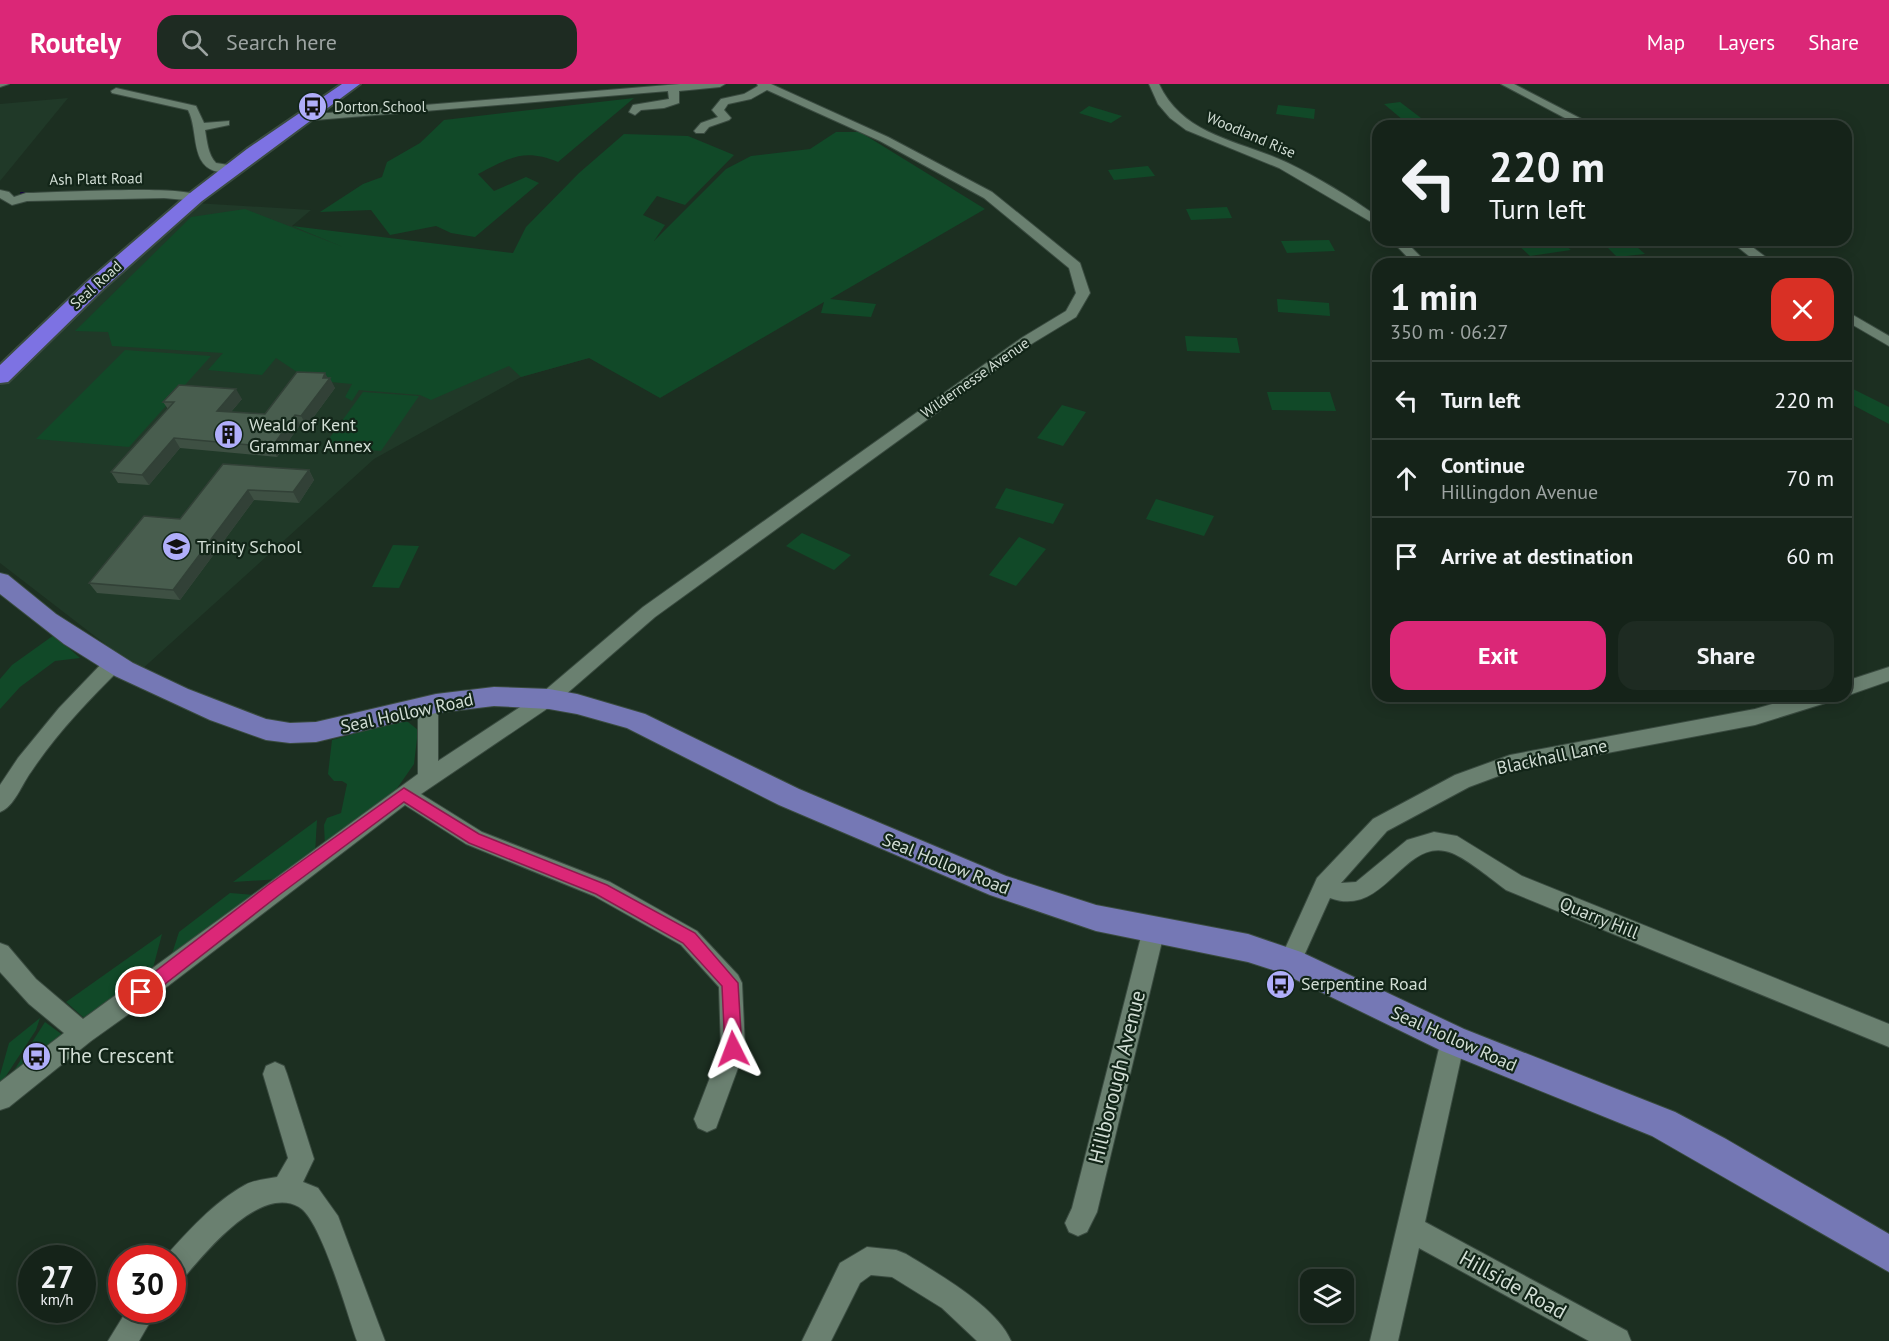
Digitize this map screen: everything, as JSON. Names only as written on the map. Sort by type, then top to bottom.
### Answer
[{"type":"highway","name":"Seal Road","points":[[0,377],[66,312],[196,196],[352,84]]},
{"type":"main road","name":"Seal Hollow Road","points":[[0,581],[38,615],[113,664],[178,698],[254,726],[290,733],[322,730],[428,705],[491,697],[550,697],[591,706],[636,721],[789,797],[1000,886],[1096,918],[1248,948],[1290,962],[1453,1040],[1663,1124],[1714,1150],[1889,1254]]},
{"type":"street","points":[[303,118],[720,84]]},
{"type":"street","name":"Woodland Rise","points":[[1154,84],[1164,104],[1200,132],[1281,164],[1372,218]]},
{"type":"street","points":[[1506,84],[1577,120]]},
{"type":"street","points":[[700,131],[705,125],[725,118],[718,110],[725,101],[747,97],[764,85]]},
{"type":"street","name":"Wildernesse Avenue","points":[[0,1098],[83,1033],[160,978],[404,794],[550,697],[649,612],[1028,340],[1071,314],[1083,293],[1075,266],[988,195],[884,139],[764,85]]},
{"type":"street","points":[[635,112],[637,107],[664,105],[675,101],[673,89]]},
{"type":"street","points":[[116,91],[191,107],[197,114],[202,143],[210,164],[217,168],[231,169]]},
{"type":"street","points":[[200,127],[225,123]]},
{"type":"street","points":[[0,194],[12,201],[0,208]]},
{"type":"street","name":"Ash Platt Road","points":[[12,201],[26,197],[164,194],[196,196]]},
{"type":"street","points":[[1403,246],[1415,258]]},
{"type":"street","points":[[1743,246],[1760,258]]},
{"type":"street","points":[[1852,319],[1889,342]]},
{"type":"street","points":[[0,803],[28,757],[70,706],[113,664]]},
{"type":"street","points":[[1852,687],[1889,674]]},
{"type":"street","name":"Blackhall Lane","points":[[1290,962],[1325,885],[1380,825],[1462,781],[1510,763],[1755,717],[1805,702]]},
{"type":"street","points":[[428,705],[428,778]]},
{"type":"street","points":[[404,794],[474,838],[602,889],[689,938],[730,983],[733,1049],[707,1119]]},
{"type":"street","name":"Quarry Hill","points":[[1325,885],[1336,891],[1354,894],[1364,889],[1415,846],[1434,841],[1457,845],[1514,883],[1889,1036]]},
{"type":"street","name":"Hillborough Avenue","points":[[1078,1223],[1090,1187],[1154,929]]},
{"type":"street","points":[[0,953],[13,972],[52,1011],[83,1033]]},
{"type":"street","points":[[1384,1341],[1453,1040]]},
{"type":"street","points":[[275,1074],[301,1159],[285,1190]]},
{"type":"street","points":[[186,1254],[220,1220],[253,1195],[285,1190],[309,1197],[329,1225],[371,1341]]},
{"type":"street","name":"Hillside Road","points":[[1409,1228],[1617,1341]]},
{"type":"street","points":[[816,1341],[850,1273],[867,1261],[896,1264],[952,1298],[997,1341]]},
{"type":"street","points":[[122,1341],[134,1323]]},
{"type":"shaded area","points":[[68,98],[0,181],[0,104]]},
{"type":"shaded area","points":[[195,203],[311,210],[292,226],[405,271],[589,358],[521,377],[374,459],[140,671],[0,563],[0,386],[52,334]]},
{"type":"green space","points":[[634,98],[558,162],[526,155],[508,159],[478,174],[494,191],[526,177],[539,183],[475,237],[451,233],[436,226],[390,235],[371,210],[320,212],[363,184],[382,177],[387,162],[420,143],[444,120]]},
{"type":"green space","points":[[1400,102],[1421,118],[1403,120],[1384,104]]},
{"type":"green space","points":[[1278,105],[1315,109],[1314,119],[1276,114]]},
{"type":"green space","points":[[1089,106],[1122,116],[1111,123],[1079,113]]},
{"type":"green space","points":[[836,132],[860,132],[985,209],[830,299],[876,304],[871,317],[821,313],[824,302],[660,398],[589,358],[521,377],[509,366],[431,400],[420,395],[359,390],[352,401],[345,397],[352,384],[309,380],[276,358],[262,375],[208,370],[223,353],[112,346],[108,332],[75,331],[191,217],[245,209],[343,247],[292,226],[513,253],[526,227],[579,173],[624,134],[688,136],[734,155],[685,205],[657,196],[643,215],[665,225],[654,241],[726,169],[751,156],[810,149]]},
{"type":"green space","points":[[1148,166],[1155,176],[1114,180],[1108,170]]},
{"type":"green space","points":[[1227,207],[1232,218],[1191,220],[1186,209]]},
{"type":"green space","points":[[1329,240],[1335,251],[1287,253],[1281,241]]},
{"type":"green space","points":[[1519,246],[1566,246],[1571,250],[1530,256]]},
{"type":"green space","points":[[1606,246],[1636,246],[1645,254],[1617,257]]},
{"type":"green space","points":[[1277,299],[1329,303],[1330,316],[1278,312]]},
{"type":"green space","points":[[1185,336],[1237,338],[1240,353],[1187,351]]},
{"type":"green space","points":[[125,350],[211,356],[129,447],[36,439]]},
{"type":"green space","points":[[1852,388],[1889,407],[1889,424],[1852,405]]},
{"type":"green space","points":[[363,392],[419,396],[381,451],[323,447]]},
{"type":"green space","points":[[1267,392],[1330,392],[1336,411],[1272,410]]},
{"type":"green space","points":[[1062,405],[1086,412],[1063,446],[1037,438]]},
{"type":"green space","points":[[1006,488],[1064,504],[1053,524],[995,508]]},
{"type":"green space","points":[[1156,499],[1214,516],[1204,536],[1146,519]]},
{"type":"green space","points":[[802,533],[851,555],[834,570],[786,546]]},
{"type":"green space","points":[[1019,537],[1046,549],[1016,586],[989,575]]},
{"type":"green space","points":[[393,545],[419,546],[399,588],[372,587]]},
{"type":"green space","points":[[54,635],[80,658],[55,661],[20,687],[0,709],[0,679],[12,665]]},
{"type":"green space","points":[[396,722],[408,722],[418,730],[414,764],[391,797],[325,846],[324,825],[327,818],[341,813],[347,784],[334,781],[328,774],[332,740]]},
{"type":"green space","points":[[317,820],[315,853],[280,879],[233,882]]},
{"type":"green space","points":[[230,893],[255,895],[171,957],[179,932]]},
{"type":"green space","points":[[162,934],[153,968],[147,979],[91,1020],[83,1017],[66,1002]]},
{"type":"green space","points":[[40,1018],[36,1030],[0,1085],[0,1075],[9,1043]]},
{"type":"green space","points":[[45,1022],[64,1036],[6,1083]]},
{"type":"building","name":"Weald of Kent Grammar Annex","points":[[297,372],[325,373],[323,378],[330,378],[301,416],[295,415],[272,447],[174,438],[142,475],[111,472],[174,402],[163,402],[179,385],[236,389],[217,411],[265,414]]},
{"type":"building","name":"Trinity School","points":[[223,464],[309,470],[293,492],[248,490],[173,590],[89,583],[144,516],[180,519]]},
{"type":"waterway","points":[[21,193],[29,193]]},
{"type":"place","name":"Dorton School","points":[[313,107]]},
{"type":"place","name":"Weald of Kent Grammar Annex","points":[[228,435]]},
{"type":"place","name":"Trinity School","points":[[176,547]]},
{"type":"place","name":"Serpentine Road","points":[[1280,984]]},
{"type":"place","name":"The Crescent","points":[[37,1056]]},
{"type":"route","points":[[141,992],[404,794],[474,838],[602,889],[689,938],[730,983],[733,1049]]}]
